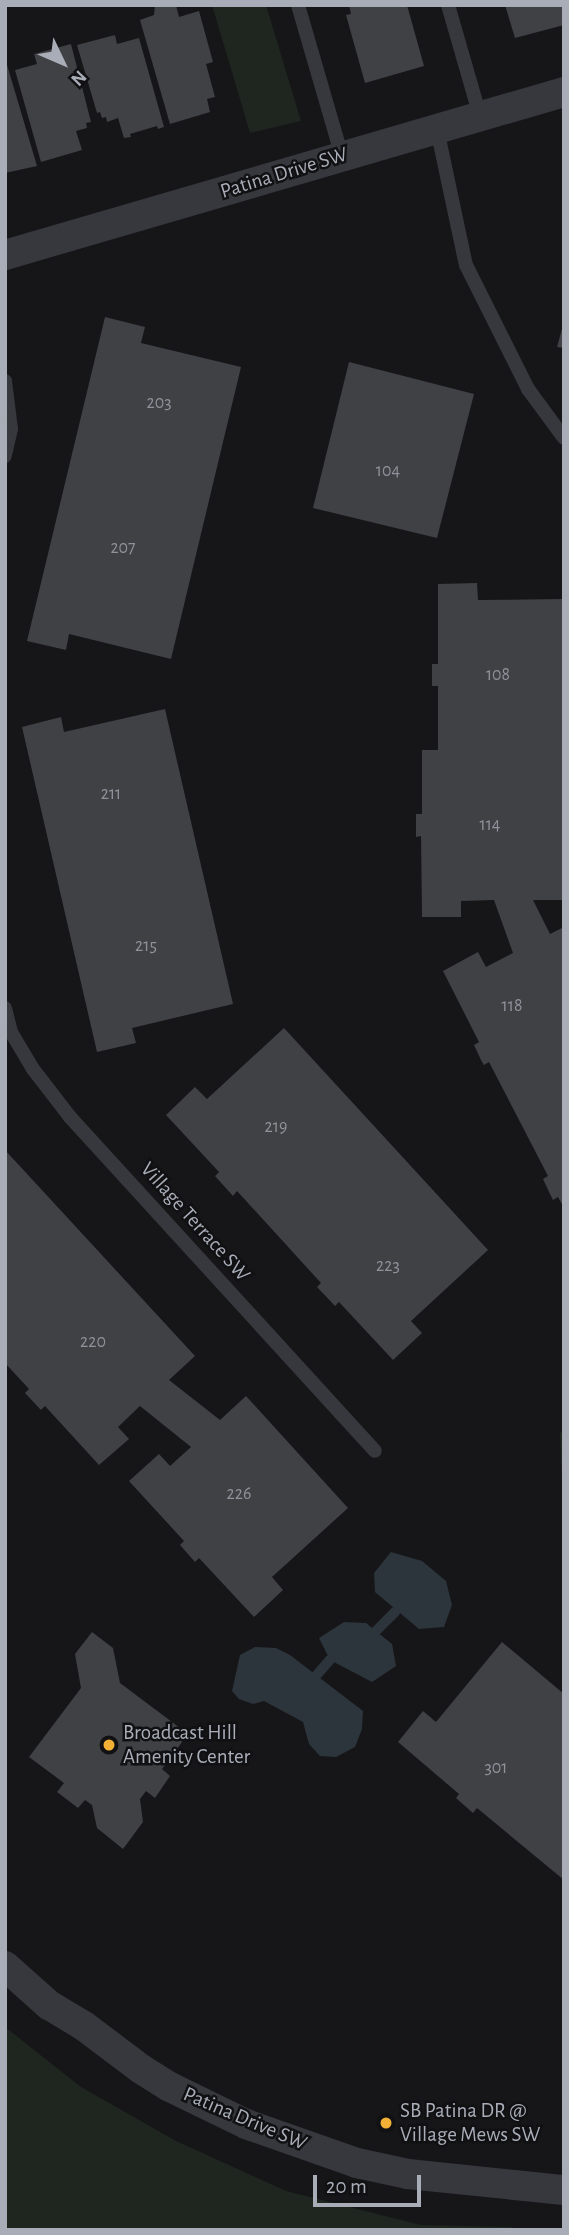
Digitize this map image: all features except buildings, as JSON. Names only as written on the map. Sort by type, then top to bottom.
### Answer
[{"type":"street","name":"Patina Drive SW","points":[[5,256],[564,92]]},
{"type":"street","name":"Patina Drive SW","points":[[5,1966],[49,2005],[84,2025],[141,2069],[168,2086],[246,2124],[357,2163],[408,2174],[564,2190]]},
{"type":"lane","points":[[298,5],[342,156]]},
{"type":"lane","points":[[448,5],[480,116]]},
{"type":"lane","points":[[437,129],[466,265],[528,389],[564,438]]},
{"type":"lane","points":[[5,381],[11,429],[5,456]]},
{"type":"lane","name":"Village Terrace SW","points":[[5,1008],[11,1032],[33,1069],[70,1117],[375,1451]]},
{"type":"shaded area","points":[[212,5],[266,5],[301,121],[250,133]]},
{"type":"shaded area","points":[[564,1431],[564,1537],[560,1433]]},
{"type":"shaded area","points":[[391,1552],[422,1561],[446,1581],[452,1605],[444,1627],[419,1629],[375,1592],[374,1573]]},
{"type":"shaded area","points":[[344,1622],[366,1623],[392,1644],[396,1666],[372,1682],[330,1660],[319,1638]]},
{"type":"shaded area","points":[[255,1647],[276,1648],[290,1655],[363,1711],[362,1729],[355,1747],[336,1757],[320,1756],[309,1744],[303,1722],[264,1701],[253,1704],[239,1699],[232,1691],[240,1655]]},
{"type":"shaded area","points":[[5,2027],[81,2087],[176,2141],[286,2191],[421,2225],[512,2227],[512,2230],[10,2230],[5,2226]]},
{"type":"waterway","points":[[376,1631],[395,1612]]},
{"type":"waterway","points":[[315,1677],[330,1660]]},
{"type":"place","name":"Broadcast Hill Amenity Center","points":[[109,1745]]},
{"type":"place","name":"SB Patina DR @ Village Mews SW","points":[[386,2123]]}]
